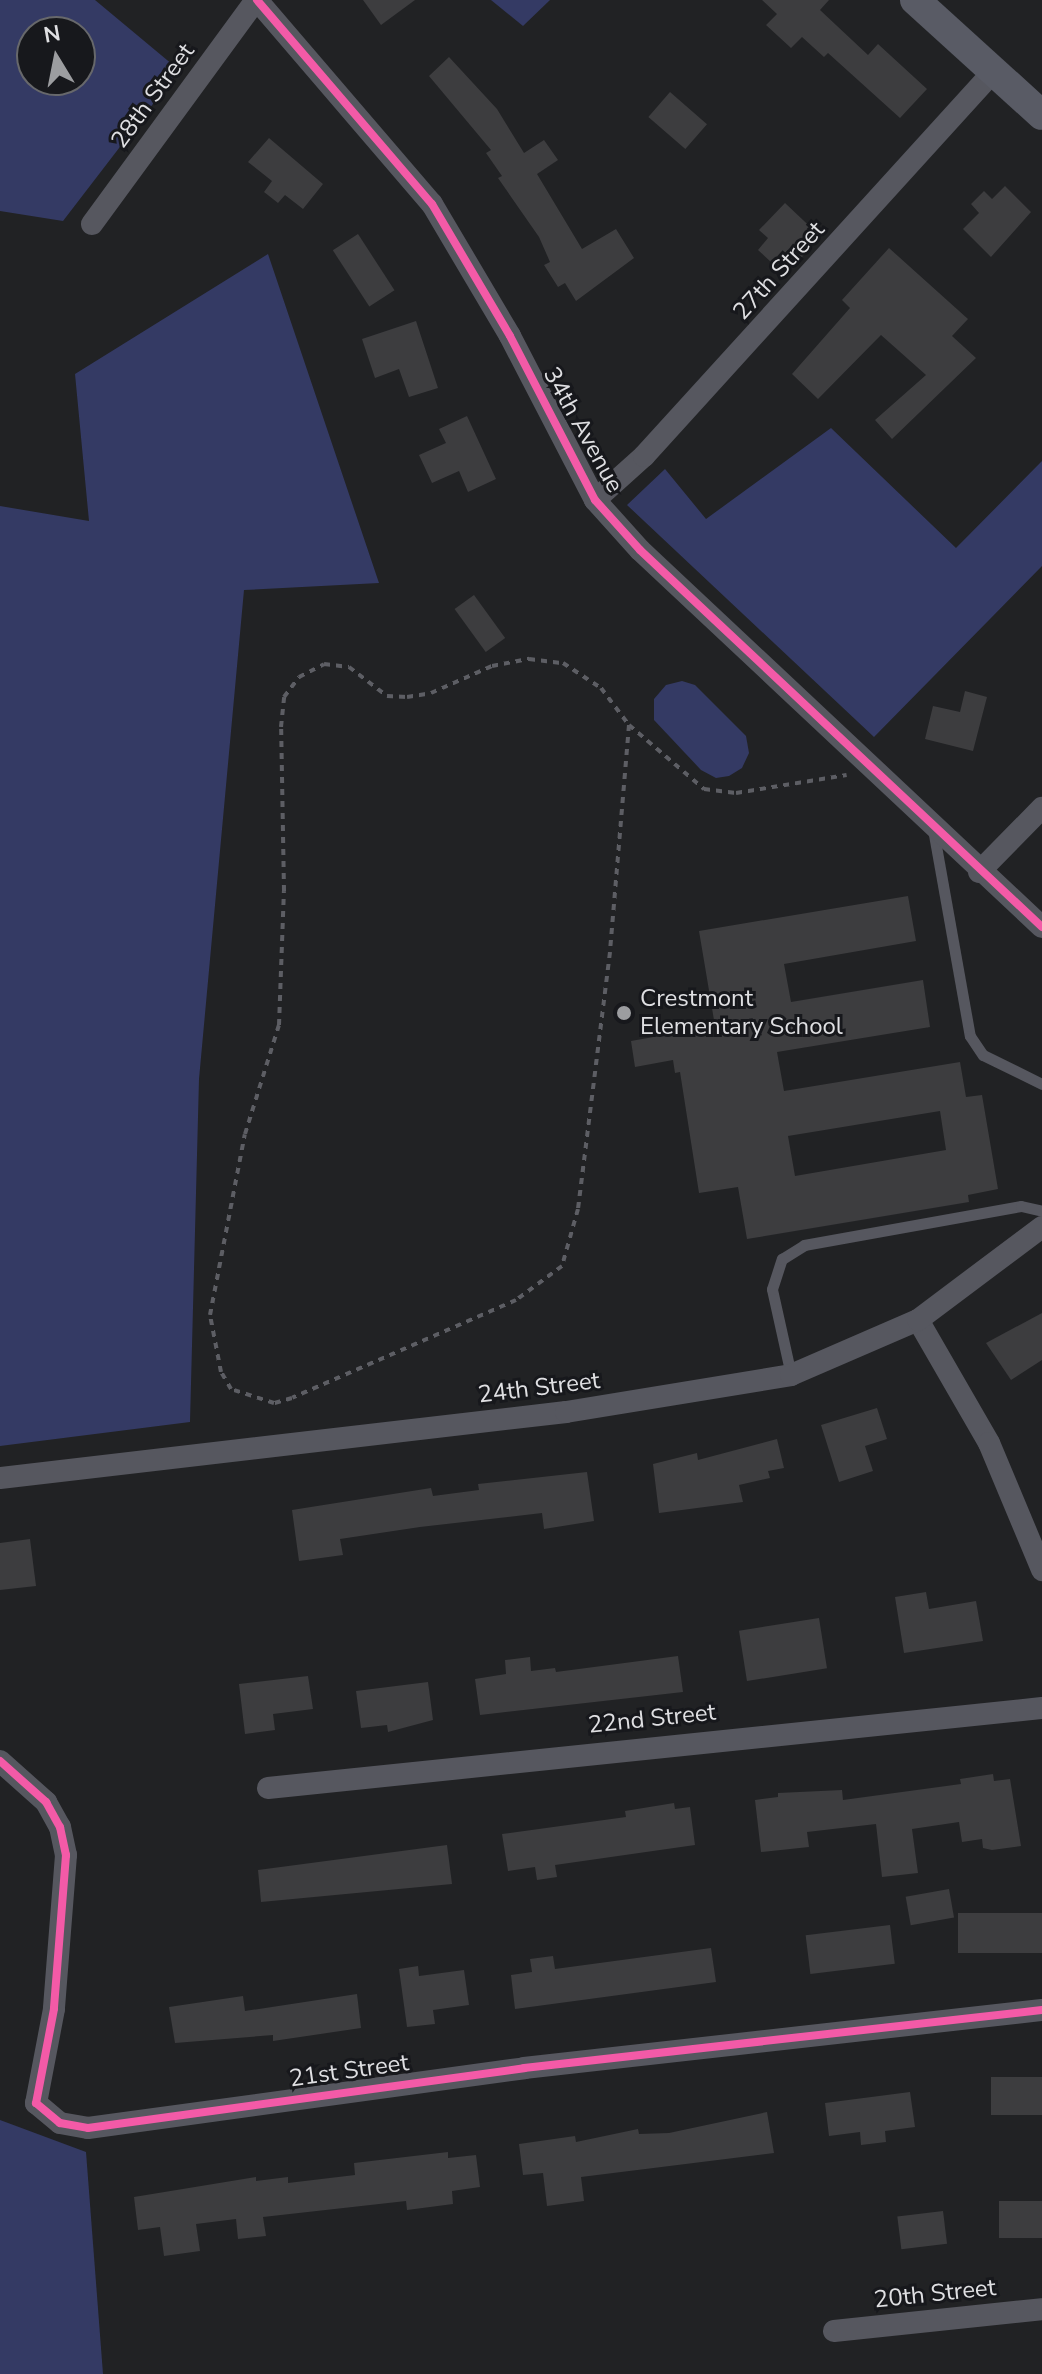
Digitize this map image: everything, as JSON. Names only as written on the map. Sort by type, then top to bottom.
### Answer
[{"type":"main road","points":[[915,0],[1042,115]]},
{"type":"street","name":"28th Street","points":[[92,224],[256,0]]},
{"type":"street","name":"34th Avenue","points":[[256,0],[432,204],[510,336],[595,500],[640,550],[877,770],[979,872],[1042,927]]},
{"type":"street","name":"27th Street","points":[[595,500],[655,445],[994,71]]},
{"type":"street","points":[[979,872],[1042,808]]},
{"type":"street","name":"24th Street","points":[[0,1478],[566,1412],[791,1375],[918,1320],[1042,1227]]},
{"type":"street","points":[[918,1320],[989,1443],[1042,1570]]},
{"type":"street","name":"22nd Street","points":[[268,1788],[1042,1708]]},
{"type":"street","name":"21st Street","points":[[0,1761],[46,1802],[60,1827],[66,1855],[52,2024],[36,2103],[60,2123],[88,2128],[524,2068],[1042,2010]]},
{"type":"street","name":"20th Street","points":[[834,2331],[1042,2309]]},
{"type":"lane","points":[[932,825],[970,1036],[983,1055],[1042,1084]]},
{"type":"lane","points":[[791,1375],[772,1289],[782,1259],[804,1245],[1021,1206],[1042,1211]]},
{"type":"path","points":[[629,725],[610,952],[578,1209],[562,1266],[516,1300],[292,1398],[274,1403],[231,1389],[221,1372],[210,1315],[245,1134],[279,1025],[284,697],[299,677],[324,664],[349,667],[387,696],[407,697],[529,659],[563,663],[601,688],[629,725],[704,789],[736,793],[877,770]]},
{"type":"shaded area","points":[[0,0],[95,0],[179,70],[63,221],[0,211]]},
{"type":"shaded area","points":[[491,0],[550,0],[523,26]]},
{"type":"shaded area","points":[[268,254],[379,583],[244,590],[199,1079],[190,1422],[0,1446],[0,506],[89,521],[75,374]]},
{"type":"shaded area","points":[[831,428],[956,548],[1042,461],[1042,566],[874,737],[627,505],[665,469],[706,519]]},
{"type":"shaded area","points":[[682,681],[695,685],[746,736],[749,753],[742,768],[729,776],[716,778],[701,770],[654,720],[654,699],[666,685]]},
{"type":"shaded area","points":[[0,2120],[86,2152],[103,2374],[0,2374]]},
{"type":"building","points":[[363,0],[415,0],[381,25]]},
{"type":"building","points":[[762,0],[829,0],[820,10],[868,55],[878,44],[927,89],[900,118],[828,53],[824,57],[802,37],[791,48],[766,25],[777,14]]},
{"type":"building","points":[[449,57],[497,109],[524,153],[544,140],[558,160],[537,174],[582,249],[616,229],[634,258],[576,301],[565,283],[558,287],[544,265],[550,262],[539,237],[498,178],[502,176],[486,153],[491,150],[429,76]]},
{"type":"building","points":[[670,92],[707,124],[685,149],[648,117]]},
{"type":"building","points":[[269,138],[323,184],[303,209],[285,195],[278,203],[264,192],[272,181],[248,162]]},
{"type":"building","points":[[1005,186],[1031,212],[991,257],[963,229],[979,213],[971,204],[984,191],[992,199]]},
{"type":"building","points":[[785,203],[821,237],[785,275],[758,250],[768,238],[759,230]]},
{"type":"building","points":[[358,234],[394,290],[369,307],[333,250]]},
{"type":"building","points":[[889,248],[968,319],[952,336],[976,358],[892,439],[875,420],[926,375],[881,335],[818,399],[792,374],[850,308],[842,300]]},
{"type":"building","points":[[416,321],[438,388],[409,397],[399,369],[375,378],[362,339]]},
{"type":"building","points":[[467,416],[496,479],[468,492],[459,471],[432,483],[419,455],[446,443],[439,429]]},
{"type":"building","points":[[474,595],[505,638],[486,652],[455,609]]},
{"type":"building","points":[[965,691],[987,697],[973,751],[925,739],[933,706],[960,712]]},
{"type":"building","points":[[908,896],[916,941],[784,964],[791,1002],[923,980],[930,1027],[777,1052],[784,1091],[960,1062],[966,1097],[982,1095],[998,1189],[968,1195],[969,1202],[747,1239],[738,1187],[699,1193],[680,1072],[675,1073],[673,1060],[635,1067],[631,1041],[715,1026],[699,931]],"holes":[[[940,1111],[946,1150],[795,1176],[788,1136]]]},
{"type":"building","points":[[1042,1313],[1042,1360],[1011,1380],[986,1343]]},
{"type":"building","points":[[877,1408],[887,1439],[865,1446],[873,1471],[839,1482],[821,1425]]},
{"type":"building","points":[[777,1439],[784,1468],[768,1471],[770,1478],[739,1485],[743,1502],[659,1513],[653,1464],[697,1453],[698,1460]]},
{"type":"building","points":[[587,1472],[594,1521],[544,1529],[542,1513],[420,1527],[340,1539],[343,1555],[299,1561],[292,1510],[431,1488],[433,1496],[479,1490],[478,1484]]},
{"type":"building","points":[[30,1539],[36,1586],[0,1590],[0,1543]]},
{"type":"building","points":[[926,1592],[929,1609],[976,1601],[983,1641],[904,1653],[895,1597]]},
{"type":"building","points":[[819,1618],[827,1668],[747,1681],[739,1631]]},
{"type":"building","points":[[678,1656],[683,1692],[480,1715],[475,1679],[506,1674],[505,1660],[530,1657],[531,1671],[555,1668],[556,1672]]},
{"type":"building","points":[[308,1676],[313,1709],[273,1714],[275,1730],[245,1734],[239,1684]]},
{"type":"building","points":[[428,1682],[433,1720],[388,1732],[387,1725],[361,1728],[356,1691]]},
{"type":"building","points":[[993,1774],[994,1781],[1010,1779],[1021,1846],[992,1850],[983,1848],[982,1839],[962,1842],[959,1822],[912,1829],[918,1873],[882,1877],[876,1824],[807,1832],[809,1847],[761,1852],[755,1800],[778,1797],[778,1793],[842,1790],[843,1800],[961,1784],[960,1779]]},
{"type":"building","points":[[674,1803],[675,1809],[690,1807],[695,1845],[555,1865],[557,1877],[537,1880],[535,1867],[508,1871],[502,1834],[626,1817],[625,1811]]},
{"type":"building","points":[[447,1845],[452,1884],[261,1902],[258,1870]]},
{"type":"building","points":[[949,1889],[954,1918],[911,1925],[906,1897]]},
{"type":"building","points":[[958,1913],[1042,1913],[1042,1953],[958,1953]]},
{"type":"building","points":[[890,1925],[895,1964],[810,1974],[806,1935]]},
{"type":"building","points":[[711,1948],[716,1982],[515,2009],[511,1975],[532,1972],[530,1959],[553,1956],[555,1969]]},
{"type":"building","points":[[418,1966],[419,1976],[464,1970],[469,2005],[433,2010],[435,2024],[407,2027],[399,1969]]},
{"type":"building","points":[[357,1994],[361,2028],[273,2041],[273,2035],[175,2043],[169,2007],[243,1996],[245,2011]]},
{"type":"building","points":[[991,2077],[1042,2077],[1042,2115],[991,2115]]},
{"type":"building","points":[[910,2092],[915,2127],[885,2131],[886,2142],[861,2145],[860,2132],[829,2136],[825,2103]]},
{"type":"building","points":[[767,2112],[774,2153],[581,2177],[584,2201],[547,2206],[543,2173],[523,2175],[519,2144],[575,2136],[576,2142],[638,2129],[639,2134],[669,2133]]},
{"type":"building","points":[[448,2152],[448,2158],[476,2155],[480,2187],[452,2191],[453,2204],[407,2210],[406,2201],[263,2217],[266,2236],[238,2239],[236,2219],[196,2224],[200,2251],[164,2256],[160,2227],[138,2230],[134,2197],[256,2177],[256,2181],[288,2177],[288,2183],[355,2175],[354,2163]]},
{"type":"building","points":[[999,2201],[1042,2201],[1042,2238],[999,2238]]},
{"type":"building","points":[[943,2211],[947,2244],[901,2249],[897,2217]]},
{"type":"cycle path","points":[[257,0],[432,204],[510,336],[595,500],[640,550],[1042,927]]},
{"type":"cycle path","points":[[0,1761],[46,1802],[60,1827],[66,1855],[54,2009],[36,2103],[60,2123],[88,2128],[524,2068],[1042,2010]]},
{"type":"place","name":"Crestmont Elementary School","points":[[624,1013]]}]
